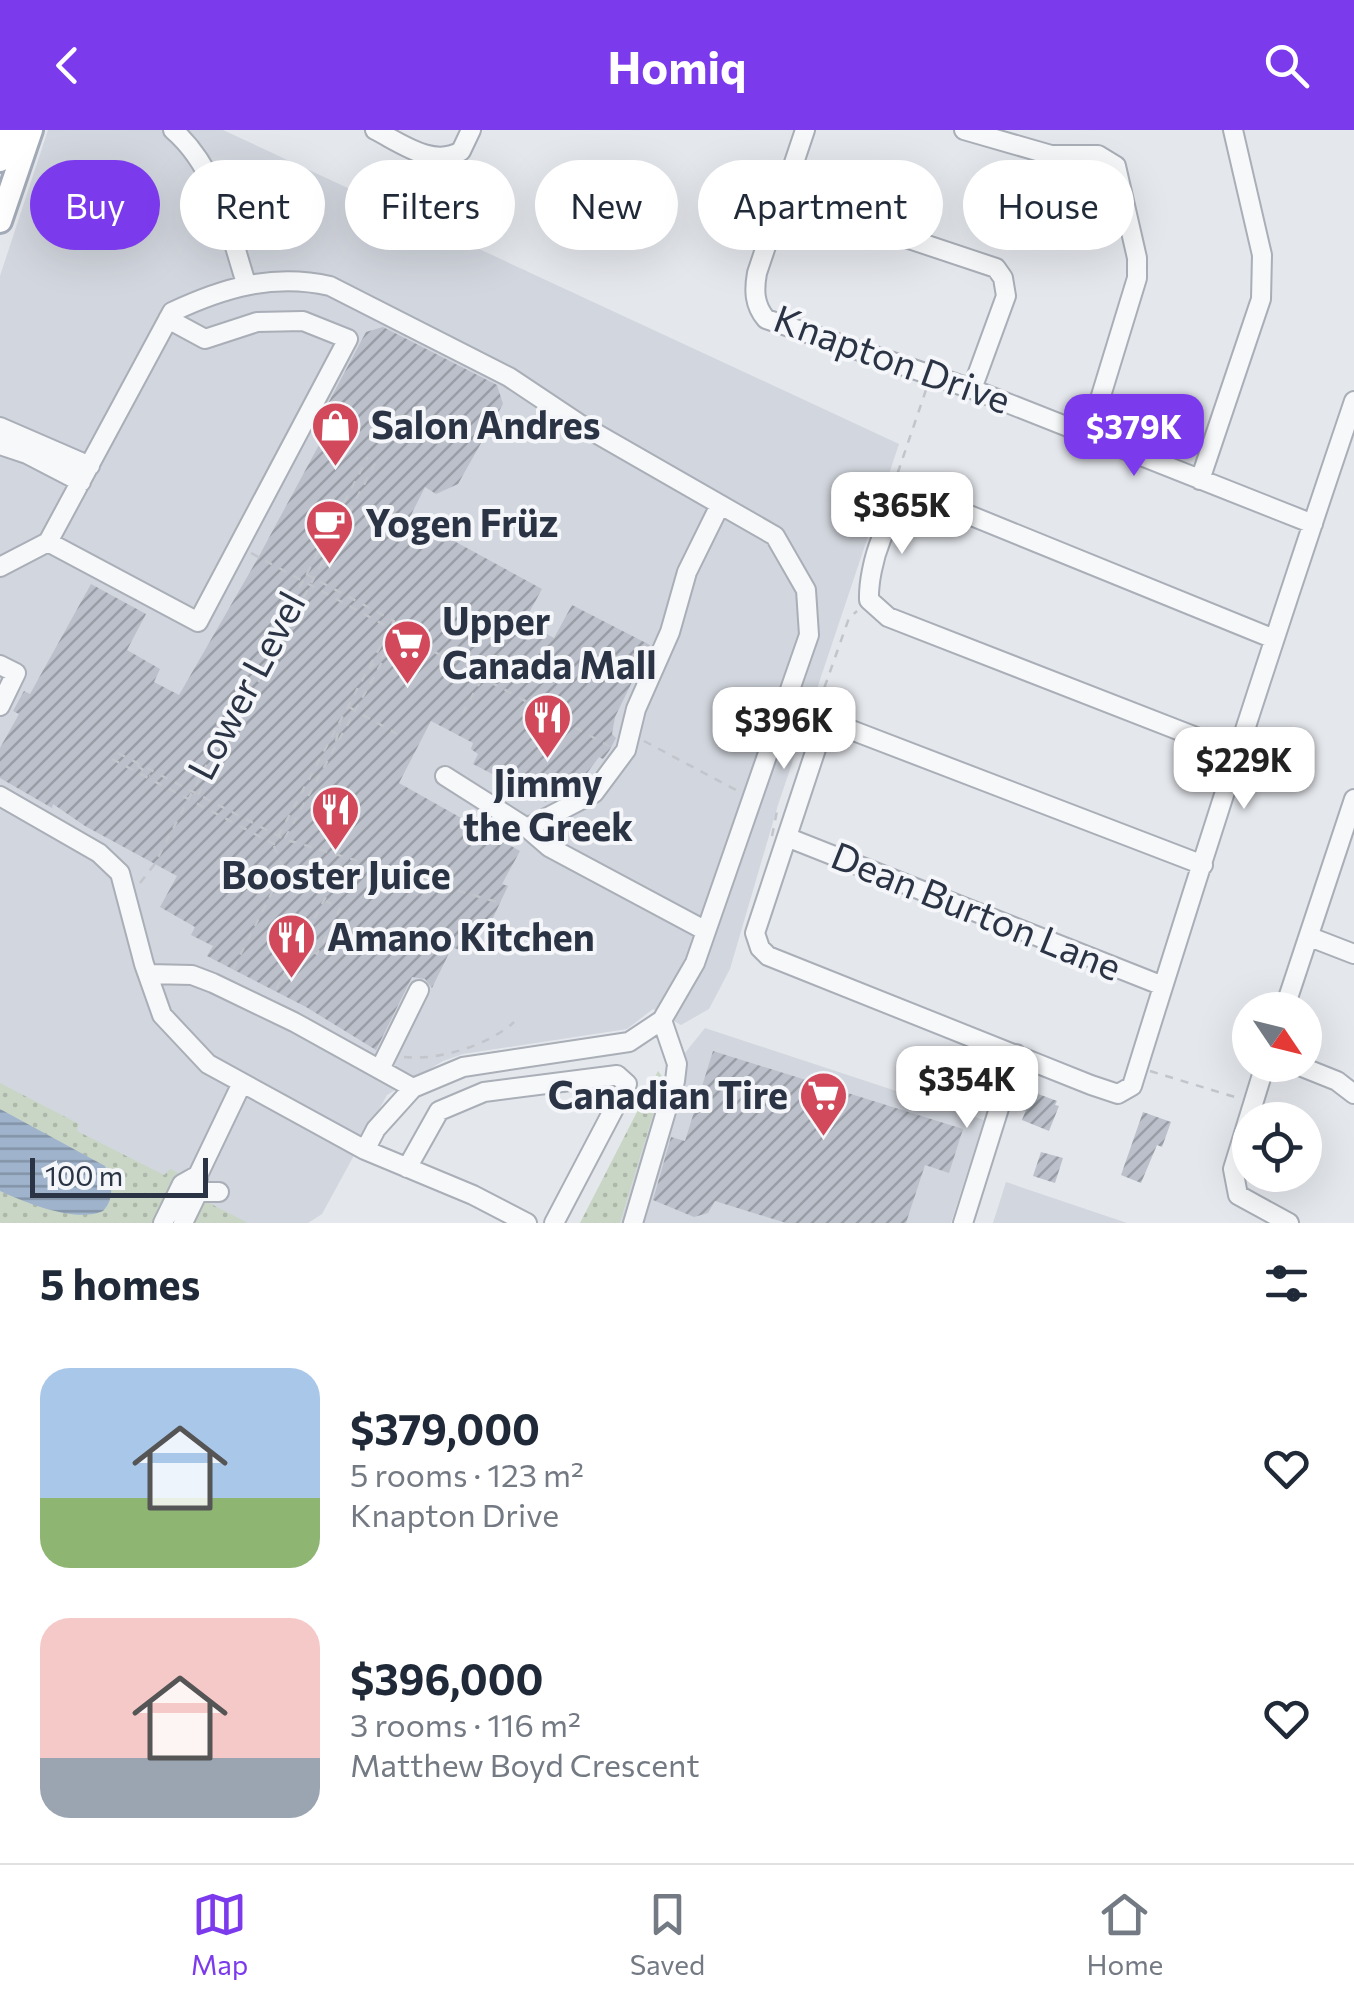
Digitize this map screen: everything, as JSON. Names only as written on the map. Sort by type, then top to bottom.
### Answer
[{"type":"main road","points":[[0,159],[10,130]]},
{"type":"main road","points":[[0,222],[31,130]]},
{"type":"street","points":[[173,130],[194,148],[212,182],[246,283]]},
{"type":"street","points":[[375,130],[436,158],[461,151],[471,130]]},
{"type":"street","name":"Knapton Drive","points":[[796,160],[806,130]]},
{"type":"street","points":[[964,130],[1052,155],[1098,156],[1116,166],[1137,258],[1137,278],[1089,436]]},
{"type":"street","points":[[1200,480],[1261,298],[1262,254],[1233,130]]},
{"type":"street","name":"Knapton Drive","points":[[765,250],[754,286],[758,310],[766,319],[972,388],[1312,524]]},
{"type":"street","points":[[942,250],[996,268],[1007,288],[972,388]]},
{"type":"street","points":[[0,568],[48,542],[172,312],[246,283],[306,280],[330,286],[509,377],[578,423],[774,536],[806,590],[809,635],[695,963],[662,1020],[629,1042],[462,1067],[413,1088],[376,1130],[365,1150]]},
{"type":"street","points":[[48,542],[198,622],[348,338],[303,321],[258,322],[205,339],[168,319]]},
{"type":"street","points":[[1203,865],[846,728],[829,731],[817,746],[756,933],[760,948],[768,956],[1118,1094],[1135,1077],[1354,401]]},
{"type":"street","points":[[0,426],[86,474]]},
{"type":"street","points":[[0,445],[86,474]]},
{"type":"street","points":[[1237,753],[888,617],[869,600],[868,580],[892,513],[910,497],[920,495],[1274,639]]},
{"type":"street","points":[[527,828],[594,793],[623,754],[636,708],[670,632],[687,572],[720,505]]},
{"type":"street","points":[[0,665],[16,673],[0,706]]},
{"type":"street","points":[[445,776],[527,828],[549,847],[706,930]]},
{"type":"street","points":[[0,796],[99,853],[120,873],[162,1015],[208,1064],[365,1150],[527,1223]]},
{"type":"street","points":[[1290,992],[1354,799]]},
{"type":"street","name":"Dean Burton Lane","points":[[789,838],[1163,986]]},
{"type":"street","points":[[1310,937],[1354,954]]},
{"type":"street","points":[[148,974],[192,975],[213,983],[383,1063],[413,1088]]},
{"type":"street","points":[[383,1063],[419,990]]},
{"type":"street","points":[[633,1223],[676,1080],[677,1064],[662,1020]]},
{"type":"street","points":[[600,1046],[600,1077]]},
{"type":"street","points":[[963,1223],[1016,1054]]},
{"type":"street","points":[[406,1168],[439,1111],[484,1092],[616,1075],[627,1084],[554,1223]]},
{"type":"street","points":[[1322,1076],[1354,1094]]},
{"type":"street","points":[[1254,1102],[1260,1082]]},
{"type":"street","points":[[183,1223],[242,1084]]},
{"type":"street","points":[[163,1223],[182,1184],[198,1184],[219,1192]]},
{"type":"street","points":[[1237,1192],[1290,1223]]},
{"type":"path","points":[[910,497],[897,475],[931,374]]},
{"type":"path","name":"Lower Level","points":[[127,898],[154,865],[368,457]]},
{"type":"path","points":[[198,795],[376,462]]},
{"type":"path","points":[[333,540],[344,501]]},
{"type":"path","points":[[326,536],[353,503]]},
{"type":"path","points":[[238,546],[623,754]]},
{"type":"path","name":"Lower Level","points":[[306,574],[394,621],[380,646]]},
{"type":"path","points":[[829,731],[820,700],[849,618],[869,600]]},
{"type":"path","points":[[284,839],[399,632]]},
{"type":"path","points":[[275,991],[328,893],[284,870],[274,844],[380,646]]},
{"type":"path","points":[[374,676],[380,646]]},
{"type":"path","points":[[366,672],[390,649]]},
{"type":"path","points":[[248,700],[252,675]]},
{"type":"path","points":[[462,714],[484,676]]},
{"type":"path","points":[[348,707],[397,734]]},
{"type":"path","points":[[334,748],[342,718]]},
{"type":"path","points":[[328,744],[349,722]]},
{"type":"path","points":[[630,734],[752,799]]},
{"type":"path","points":[[118,753],[284,839],[500,902]]},
{"type":"path","name":"Lower Level","points":[[112,759],[274,844]]},
{"type":"path","points":[[132,760],[155,781]]},
{"type":"path","points":[[130,768],[158,774]]},
{"type":"path","points":[[777,810],[784,814]]},
{"type":"path","points":[[233,969],[284,870]]},
{"type":"path","points":[[300,944],[317,954],[340,909],[324,900]]},
{"type":"path","points":[[383,1063],[461,1048],[500,1034],[514,1022]]},
{"type":"path","points":[[1135,1077],[1254,1102]]},
{"type":"shaded area","points":[[48,130],[223,130],[288,160],[180,160],[180,250],[325,250],[325,177],[345,187],[345,250],[481,250],[899,444],[778,805],[730,969],[709,1009],[681,1025],[653,1009],[627,1029],[463,1054],[443,1061],[387,1095],[322,1214],[308,1223],[0,1223],[0,276],[30,185],[30,250],[160,250],[160,160],[38,160]]},
{"type":"shaded area","name":"Canadian Tire","points":[[705,1028],[984,1120],[951,1223],[620,1223],[664,1079]]},
{"type":"shaded area","points":[[1006,1182],[1127,1223],[993,1223]]},
{"type":"green space","points":[[658,1071],[664,1079],[620,1223],[580,1223]]},
{"type":"green space","points":[[0,1083],[79,1124],[77,1131],[164,1175],[170,1169],[212,1190],[207,1202],[248,1223],[0,1223]]},
{"type":"water","points":[[0,1109],[105,1166],[111,1195],[103,1211],[66,1213],[0,1191]]},
{"type":"building","name":"Upper Canada Mall","points":[[383,327],[497,385],[503,404],[458,484],[436,494],[425,487],[410,517],[542,589],[524,622],[554,638],[572,605],[650,645],[615,717],[612,734],[616,738],[609,751],[603,759],[599,757],[584,777],[557,784],[546,802],[473,764],[478,754],[471,749],[473,743],[431,721],[399,783],[520,851],[502,884],[508,886],[490,924],[484,919],[466,953],[452,947],[432,988],[425,979],[412,977],[376,1050],[306,1007],[207,956],[213,946],[191,935],[195,927],[160,907],[177,876],[0,778],[0,748],[19,714],[13,711],[24,691],[30,694],[91,584],[146,614],[127,650],[160,669],[154,682],[179,695],[327,430],[323,413],[366,332]]},
{"type":"building","name":"Canadian Tire","points":[[713,1051],[963,1129],[949,1173],[925,1165],[906,1223],[786,1223],[715,1201],[708,1213],[694,1217],[653,1200],[671,1137],[685,1141]]},
{"type":"building","points":[[1033,1092],[1057,1101],[1055,1105],[1059,1106],[1049,1131],[1022,1120]]},
{"type":"building","points":[[1143,1112],[1171,1122],[1141,1183],[1121,1175]]},
{"type":"building","points":[[1041,1152],[1063,1158],[1055,1183],[1033,1176]]},
{"type":"place","name":"Salon Andres","points":[[336,468]]},
{"type":"place","name":"Yogen Früz","points":[[330,566]]},
{"type":"place","name":"Upper Canada Mall","points":[[407,686]]},
{"type":"place","name":"Jimmy the Greek","points":[[548,760]]},
{"type":"place","name":"Booster Juice","points":[[336,852]]},
{"type":"place","name":"Amano Kitchen","points":[[292,980]]},
{"type":"place","name":"Canadian Tire","points":[[823,1138]]}]
